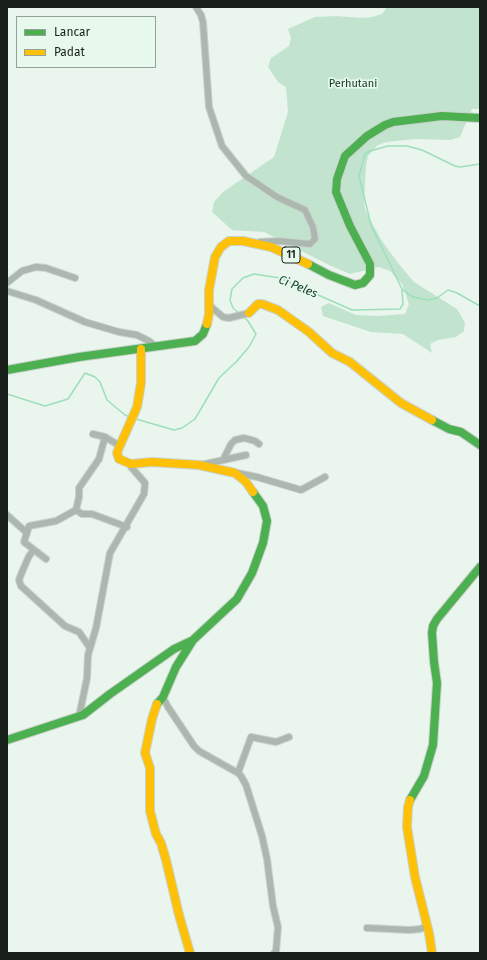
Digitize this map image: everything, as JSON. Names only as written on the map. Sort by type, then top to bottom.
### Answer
[{"type":"main road","name":"11","points":[[7,370],[84,357],[192,342],[200,338],[207,325],[209,290],[215,257],[220,247],[228,241],[234,240],[257,243],[284,252],[345,282],[355,285],[363,283],[370,275],[370,264],[350,226],[336,192],[337,179],[345,156],[368,136],[385,125],[393,122],[442,116],[480,118]]},
{"type":"main road","points":[[249,313],[258,304],[278,310],[308,332],[332,353],[350,362],[401,403],[449,429],[461,432],[480,445]]},
{"type":"main road","points":[[138,350],[141,383],[137,407],[128,425],[117,456],[123,461],[129,463],[142,464],[152,462],[199,465],[235,473],[246,482],[263,506],[267,521],[263,543],[252,573],[237,599],[193,640],[176,667],[163,697],[154,713],[145,753],[150,768],[150,811],[156,834],[161,843],[166,860],[190,953]]},
{"type":"main road","points":[[432,953],[428,926],[415,877],[407,827],[408,807],[410,799],[424,776],[433,745],[437,683],[434,662],[433,626],[437,618],[480,567]]},
{"type":"main road","points":[[7,740],[79,717],[174,649],[193,640]]},
{"type":"street","points":[[196,7],[203,22],[209,107],[222,146],[246,176],[277,198],[305,210],[313,227],[315,239],[310,244],[268,241],[257,243]]},
{"type":"street","points":[[7,284],[22,271],[36,267],[46,268],[75,278]]},
{"type":"street","points":[[7,291],[36,300],[85,322],[112,330],[137,334],[156,347]]},
{"type":"street","points":[[209,304],[223,317],[229,318],[249,313]]},
{"type":"street","points":[[138,350],[142,344],[149,341]]},
{"type":"street","points":[[93,434],[105,437],[120,446]]},
{"type":"street","points":[[46,559],[24,542],[27,535],[26,532],[29,526],[58,521],[76,510],[79,497],[78,490],[99,460],[105,437]]},
{"type":"street","points":[[223,460],[231,444],[235,440],[244,438],[255,441],[259,444]]},
{"type":"street","points":[[199,465],[246,455]]},
{"type":"street","points":[[79,717],[86,682],[87,659],[96,628],[110,553],[127,527],[144,494],[146,483],[130,467],[129,463]]},
{"type":"street","points":[[235,473],[257,477],[301,490],[325,477]]},
{"type":"street","points":[[76,510],[82,514],[92,514],[127,527]]},
{"type":"street","points":[[7,515],[26,532]]},
{"type":"street","points":[[34,550],[29,556],[19,580],[21,586],[65,626],[79,632],[90,648]]},
{"type":"street","points":[[163,697],[176,720],[194,746],[199,751],[238,773],[246,785],[262,836],[267,860],[273,906],[278,927],[276,951],[274,953]]},
{"type":"street","points":[[238,773],[251,738],[276,742],[289,738]]},
{"type":"street","points":[[367,928],[410,930],[428,926]]},
{"type":"green space","name":"Perhutani","points":[[387,7],[480,7],[480,109],[472,109],[460,137],[451,140],[415,139],[387,142],[378,145],[368,156],[366,166],[364,203],[366,212],[382,241],[414,282],[457,309],[465,323],[464,331],[456,337],[438,340],[430,344],[432,353],[403,334],[371,332],[323,316],[321,307],[329,303],[356,315],[378,316],[405,314],[409,304],[402,284],[390,271],[379,267],[350,274],[264,232],[232,230],[212,212],[214,202],[223,192],[274,157],[288,112],[286,87],[278,82],[268,67],[271,58],[289,46],[291,38],[288,29],[315,17],[372,17],[382,14]]},
{"type":"waterway","name":"Ci Peles","points":[[240,314],[233,308],[230,300],[232,289],[243,278],[254,274],[280,278],[352,310],[400,309],[403,304],[402,289],[371,225],[359,176],[365,154],[388,146],[407,146],[422,150],[455,166],[460,167],[480,164]]},
{"type":"waterway","points":[[403,290],[413,297],[428,300],[437,298],[448,290],[457,293],[480,306]]},
{"type":"waterway","name":"Ci Peles","points":[[136,419],[174,430],[182,428],[195,419],[219,378],[249,347],[256,334],[243,316]]},
{"type":"waterway","name":"Ci Peles","points":[[7,394],[45,406],[68,399],[85,373],[95,377],[100,382],[107,400],[125,415],[130,417]]},
{"type":"traffic: fast","points":[[308,264],[329,275],[355,285],[363,283],[370,275],[370,264],[350,226],[336,192],[337,179],[345,156],[367,136],[393,122],[442,116],[480,118]]},
{"type":"traffic: fast","points":[[7,370],[79,357],[195,341],[203,334],[207,324]]},
{"type":"traffic: fast","points":[[432,420],[449,429],[461,432],[480,445]]},
{"type":"traffic: fast","points":[[7,740],[83,715],[174,649],[193,640],[237,599],[252,573],[263,543],[267,521],[263,506],[253,492]]},
{"type":"traffic: fast","points":[[410,800],[424,776],[433,745],[437,683],[434,662],[433,626],[437,619],[480,567]]},
{"type":"traffic: fast","points":[[157,704],[163,697],[176,667],[193,640]]},
{"type":"traffic: slow","points":[[207,324],[209,314],[209,290],[215,257],[221,247],[229,241],[243,241],[271,247],[308,264]]},
{"type":"traffic: slow","points":[[249,313],[258,304],[278,310],[309,332],[332,353],[350,362],[401,403],[432,420]]},
{"type":"traffic: slow","points":[[141,349],[141,383],[137,407],[118,450],[117,453],[119,459],[131,464],[152,462],[199,465],[235,473],[246,482],[253,492]]},
{"type":"traffic: slow","points":[[157,704],[152,719],[145,753],[150,768],[150,811],[156,834],[161,843],[166,860],[190,953]]},
{"type":"traffic: slow","points":[[410,800],[408,807],[407,827],[415,877],[429,933],[432,953]]}]
